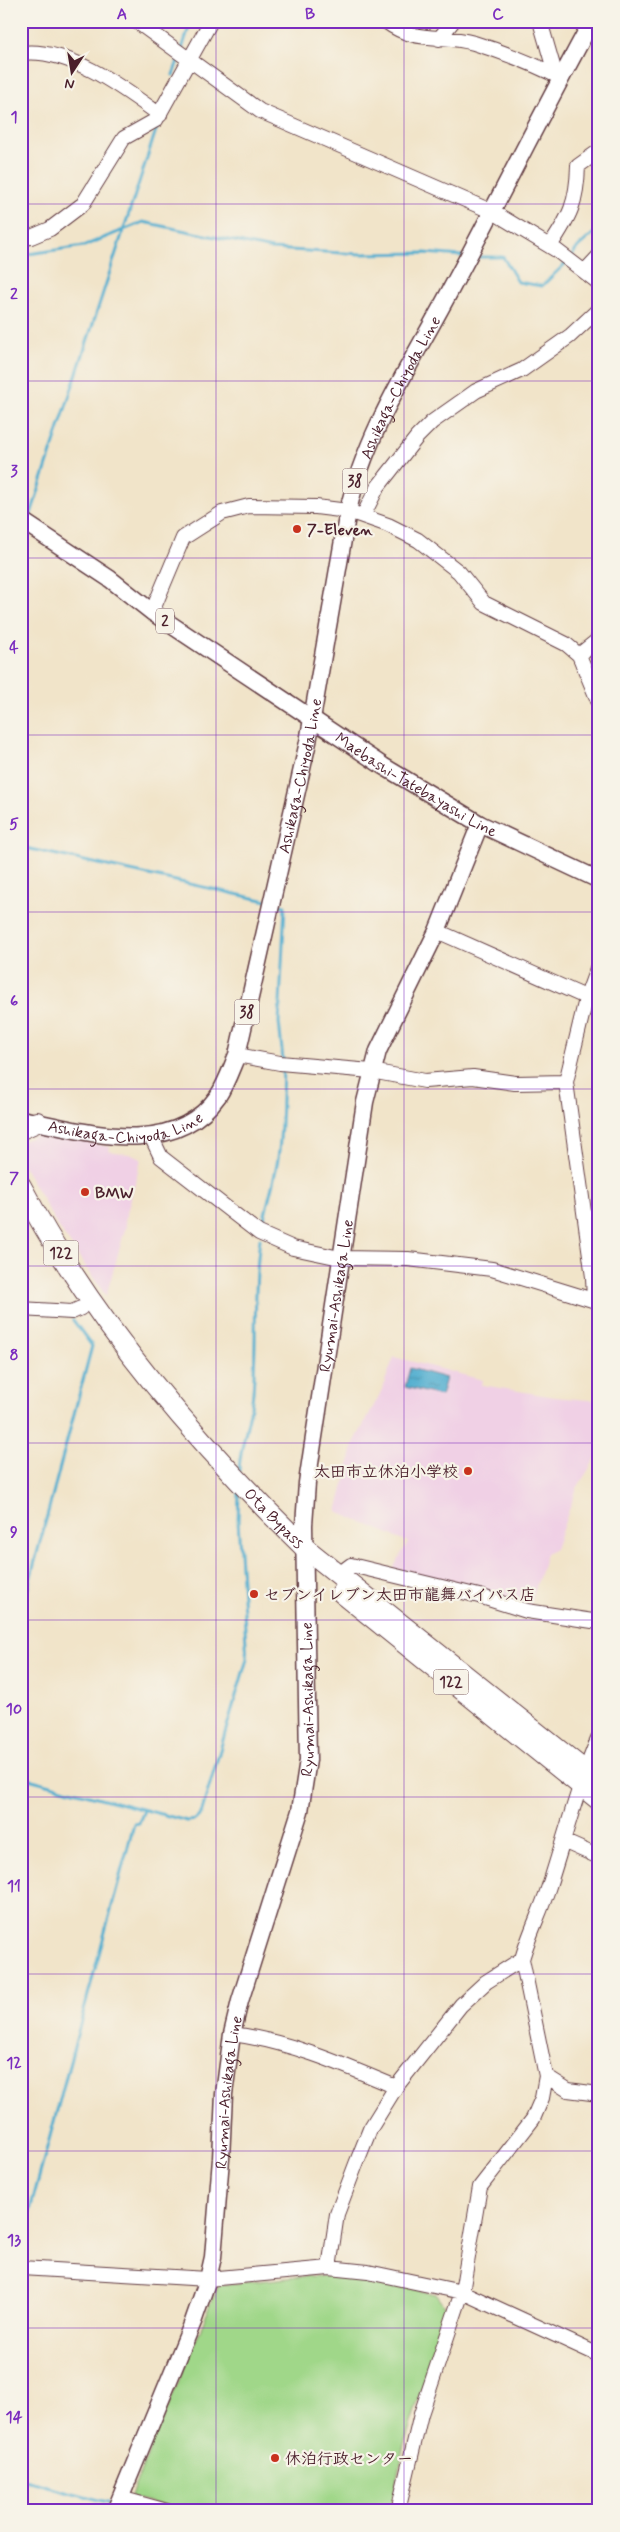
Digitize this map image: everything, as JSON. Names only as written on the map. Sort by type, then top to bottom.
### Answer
[{"type":"highway","name":"Ota Bypass","points":[[21,1186],[34,1211],[99,1311],[159,1390],[305,1554],[383,1628],[588,1780]]},
{"type":"highway","name":"Ota Bypass","points":[[21,1213],[81,1308],[146,1394],[225,1486],[286,1547],[305,1554],[340,1574],[588,1780],[599,1800]]},
{"type":"main road","name":"38","points":[[493,212],[556,76],[592,21]]},
{"type":"main road","name":"Ashikaga-Chiyoda Line","points":[[26,1123],[114,1137],[151,1136],[175,1128],[199,1114],[216,1098],[228,1077],[237,1055],[312,719],[355,514],[357,475],[371,439],[493,212]]},
{"type":"main road","name":"Maebashi-Tatebayashi Line","points":[[21,520],[110,579],[152,612],[383,766],[480,824],[599,880]]},
{"type":"main road","name":"Ryumai-Ashikaga Line","points":[[118,2504],[194,2322],[208,2279],[213,2257],[224,2094],[232,2034],[240,2001],[300,1810],[305,1785],[308,1760],[305,1554],[307,1483],[340,1258],[371,1071],[386,1033],[436,930],[480,824]]},
{"type":"street","points":[[136,21],[260,111],[493,212],[550,246],[599,283]]},
{"type":"street","points":[[21,238],[45,231],[83,204],[124,138],[151,124],[160,115],[211,21]]},
{"type":"street","points":[[385,21],[404,33],[418,38],[474,44],[556,76]]},
{"type":"street","points":[[439,39],[453,21]]},
{"type":"street","points":[[540,21],[556,76]]},
{"type":"street","points":[[21,53],[38,51],[55,54],[118,84],[160,115]]},
{"type":"street","points":[[550,246],[569,218],[574,204],[578,166],[599,151]]},
{"type":"street","points":[[585,272],[599,256]]},
{"type":"street","points":[[355,514],[417,437],[432,422],[476,392],[522,370],[570,336],[599,309]]},
{"type":"street","points":[[152,612],[183,538],[222,513],[249,506],[316,507],[355,514],[418,540],[459,572],[484,603],[566,644],[579,655],[599,703]]},
{"type":"street","points":[[579,655],[599,639]]},
{"type":"street","points":[[436,930],[592,1001]]},
{"type":"street","points":[[151,1136],[161,1157],[259,1233],[293,1248],[340,1258],[408,1259],[492,1269],[596,1302],[566,1082],[592,1001],[599,964]]},
{"type":"street","points":[[237,1055],[289,1064],[371,1071],[425,1081],[473,1078],[515,1083],[566,1082]]},
{"type":"street","points":[[21,1309],[72,1312],[81,1308]]},
{"type":"street","points":[[340,1574],[351,1565],[479,1596],[527,1611],[599,1622]]},
{"type":"street","points":[[398,2511],[421,2414],[462,2292],[480,2188],[533,2119],[542,2098],[546,2076],[522,1959],[588,1780],[599,1737]]},
{"type":"street","points":[[564,1841],[599,1857]]},
{"type":"street","points":[[329,2268],[337,2214],[370,2129],[396,2087],[461,2005],[486,1982],[522,1959]]},
{"type":"street","points":[[232,2034],[257,2037],[342,2065],[396,2087]]},
{"type":"street","points":[[546,2076],[568,2090],[599,2094]]},
{"type":"street","points":[[21,2268],[208,2279],[329,2268],[368,2272],[462,2292],[598,2353]]},
{"type":"street","points":[[118,2504],[167,2511]]},
{"type":"shaded area","name":"BMW","points":[[43,1132],[110,1147],[109,1151],[135,1155],[141,1159],[125,1221],[126,1226],[106,1296],[58,1226],[21,1162],[21,1142]]},
{"type":"shaded area","name":"太田市立休泊小学校","points":[[394,1357],[483,1380],[482,1385],[555,1397],[599,1401],[599,1453],[577,1488],[555,1549],[546,1554],[530,1607],[391,1572],[408,1542],[337,1512],[354,1443],[381,1392]]},
{"type":"green space","points":[[308,2276],[356,2279],[435,2294],[447,2310],[403,2448],[390,2511],[183,2511],[132,2497],[131,2495],[219,2285]]},
{"type":"water","points":[[410,1368],[446,1378],[441,1396],[405,1387]]},
{"type":"waterway","points":[[182,49],[191,21]]},
{"type":"waterway","points":[[173,75],[179,58]]},
{"type":"waterway","points":[[29,520],[158,124]]},
{"type":"waterway","points":[[571,257],[578,247],[596,231],[595,170],[599,167]]},
{"type":"waterway","points":[[21,255],[84,246],[143,222],[272,249],[360,254],[425,253],[462,256]]},
{"type":"waterway","points":[[473,257],[503,257],[518,282],[542,286],[567,262]]},
{"type":"waterway","points":[[21,544],[26,528]]},
{"type":"waterway","points":[[21,847],[267,901]]},
{"type":"waterway","points":[[276,904],[285,906],[279,1022],[283,1060]]},
{"type":"waterway","points":[[262,1230],[279,1151],[283,1066]]},
{"type":"waterway","points":[[239,1471],[241,1451],[253,1392],[260,1239]]},
{"type":"waterway","points":[[21,1614],[92,1346],[73,1320]]},
{"type":"waterway","points":[[21,1777],[187,1821],[195,1820],[201,1814],[247,1659],[238,1521],[239,1492]]},
{"type":"waterway","points":[[21,2244],[134,1824],[139,1823],[144,1810]]},
{"type":"waterway","points":[[21,2479],[107,2502]]},
{"type":"waterway","points":[[128,2508],[138,2511]]},
{"type":"place","name":"7-Eleven","points":[[297,529]]},
{"type":"place","name":"BMW","points":[[85,1192]]},
{"type":"place","name":"太田市立休泊小学校","points":[[468,1471]]},
{"type":"place","name":"セブンイレブン太田市龍舞バイパス店","points":[[254,1594]]},
{"type":"place","name":"休泊行政センター","points":[[275,2458]]}]
